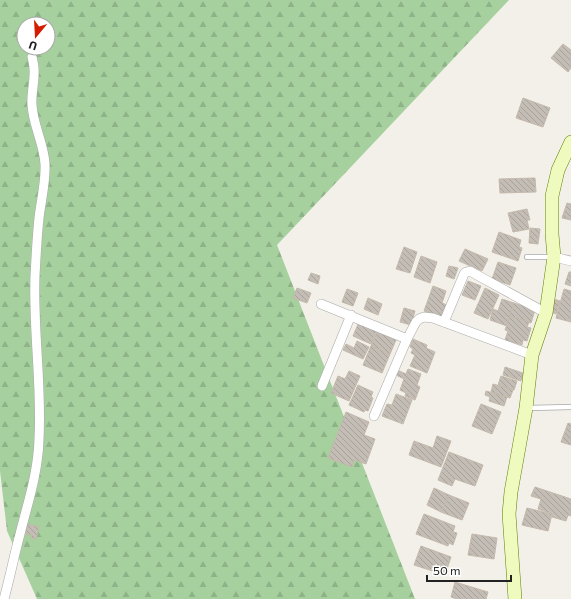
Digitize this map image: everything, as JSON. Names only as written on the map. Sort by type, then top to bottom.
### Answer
[{"type":"street","points":[[4,599],[33,489],[39,439],[40,392],[36,344],[35,276],[39,219],[45,167],[43,149],[32,107],[34,68],[32,57]]},
{"type":"street","points":[[515,599],[509,514],[511,492],[526,408],[532,354],[546,312],[554,257],[552,234],[552,196],[558,170],[571,144]]},
{"type":"street","points":[[554,257],[571,261]]},
{"type":"street","points":[[444,322],[464,274],[470,271],[546,312]]},
{"type":"street","points":[[321,304],[407,339]]},
{"type":"street","points":[[322,386],[351,316]]},
{"type":"street","points":[[374,416],[407,339],[416,322],[424,317],[434,318],[532,354]]},
{"type":"lane","points":[[527,257],[554,257]]},
{"type":"lane","points":[[526,408],[571,407]]},
{"type":"green space","points":[[0,0],[509,0],[277,245],[415,599],[37,599],[7,531],[0,471]]},
{"type":"building","points":[[563,44],[571,50],[571,68],[568,72],[551,58]]},
{"type":"building","points":[[523,98],[550,108],[543,127],[516,118]]},
{"type":"building","points":[[535,178],[536,192],[500,193],[499,179]]},
{"type":"building","points":[[567,203],[571,204],[571,220],[562,218]]},
{"type":"building","points":[[527,209],[530,220],[527,220],[529,229],[513,232],[508,213]]},
{"type":"building","points":[[530,228],[540,229],[538,244],[529,243]]},
{"type":"building","points":[[499,232],[521,240],[519,247],[522,248],[518,261],[492,252]]},
{"type":"building","points":[[404,247],[417,252],[410,273],[396,269]]},
{"type":"building","points":[[465,249],[488,259],[482,271],[459,261]]},
{"type":"building","points":[[421,256],[437,262],[430,283],[414,277]]},
{"type":"building","points":[[498,262],[516,268],[510,285],[492,279]]},
{"type":"building","points":[[449,266],[458,268],[454,279],[446,276]]},
{"type":"building","points":[[569,272],[571,272],[571,286],[565,284]]},
{"type":"building","points":[[311,273],[320,276],[318,284],[308,280]]},
{"type":"building","points":[[468,281],[481,286],[475,300],[462,295]]},
{"type":"building","points":[[433,286],[446,291],[442,303],[447,305],[443,318],[424,311]]},
{"type":"building","points":[[297,288],[311,293],[307,303],[293,298]]},
{"type":"building","points":[[485,288],[499,295],[488,319],[474,313]]},
{"type":"building","points":[[347,289],[358,293],[353,306],[342,302]]},
{"type":"building","points":[[564,289],[571,291],[571,322],[556,318]]},
{"type":"building","points":[[368,298],[382,304],[378,315],[364,309]]},
{"type":"building","points":[[551,298],[560,301],[556,314],[547,311]]},
{"type":"building","points":[[502,299],[514,303],[507,326],[490,320],[493,309],[498,311]]},
{"type":"building","points":[[514,303],[535,310],[531,323],[510,316]]},
{"type":"building","points":[[404,308],[415,311],[411,325],[400,322]]},
{"type":"building","points":[[510,316],[529,322],[527,327],[531,328],[527,341],[523,340],[522,345],[505,340],[508,331],[505,330]]},
{"type":"building","points":[[359,322],[377,330],[371,344],[353,336]]},
{"type":"building","points":[[377,332],[396,340],[390,354],[371,346]]},
{"type":"building","points":[[413,339],[427,345],[426,348],[435,352],[427,373],[410,366],[415,355],[411,353],[413,349],[410,347]]},
{"type":"building","points":[[357,341],[369,347],[363,359],[343,350],[346,344],[354,348]]},
{"type":"building","points":[[371,346],[390,354],[382,373],[363,365]]},
{"type":"building","points":[[505,367],[523,373],[521,381],[503,375]]},
{"type":"building","points":[[408,369],[421,374],[417,385],[420,387],[415,400],[405,396],[406,393],[400,390],[404,379],[396,375],[397,370],[406,374]]},
{"type":"building","points":[[349,371],[360,376],[349,401],[331,393],[338,376],[345,379]]},
{"type":"building","points":[[501,376],[517,381],[514,390],[498,385]]},
{"type":"building","points":[[493,384],[513,390],[510,398],[491,392]]},
{"type":"building","points":[[358,385],[373,392],[371,397],[373,398],[368,411],[365,410],[364,412],[349,405]]},
{"type":"building","points":[[486,391],[507,397],[504,406],[489,401],[490,397],[485,395]]},
{"type":"building","points":[[396,394],[412,400],[403,424],[382,416],[387,404],[392,405]]},
{"type":"building","points":[[481,404],[501,412],[492,434],[472,426]]},
{"type":"building","points":[[346,412],[369,422],[364,435],[375,439],[366,464],[354,460],[352,467],[328,458]]},
{"type":"building","points":[[568,423],[571,424],[571,445],[561,442]]},
{"type":"building","points":[[437,436],[451,441],[441,467],[409,455],[414,441],[433,448]]},
{"type":"building","points":[[449,452],[483,465],[475,486],[455,479],[452,486],[438,480]]},
{"type":"building","points":[[535,487],[571,499],[571,516],[568,515],[566,521],[552,517],[553,514],[538,509],[541,499],[531,496]]},
{"type":"building","points":[[434,488],[449,495],[441,512],[427,505]]},
{"type":"building","points":[[449,495],[469,503],[462,520],[441,512]]},
{"type":"building","points":[[527,508],[552,514],[548,531],[522,525]]},
{"type":"building","points":[[424,514],[455,526],[453,532],[457,533],[453,545],[449,543],[448,546],[416,534]]},
{"type":"building","points":[[27,524],[39,527],[36,539],[31,538],[32,535],[25,534]]},
{"type":"building","points":[[472,534],[497,538],[494,559],[468,555]]},
{"type":"building","points":[[421,546],[451,557],[445,575],[414,565]]},
{"type":"building","points":[[455,582],[488,592],[486,599],[457,599],[451,597]]}]
